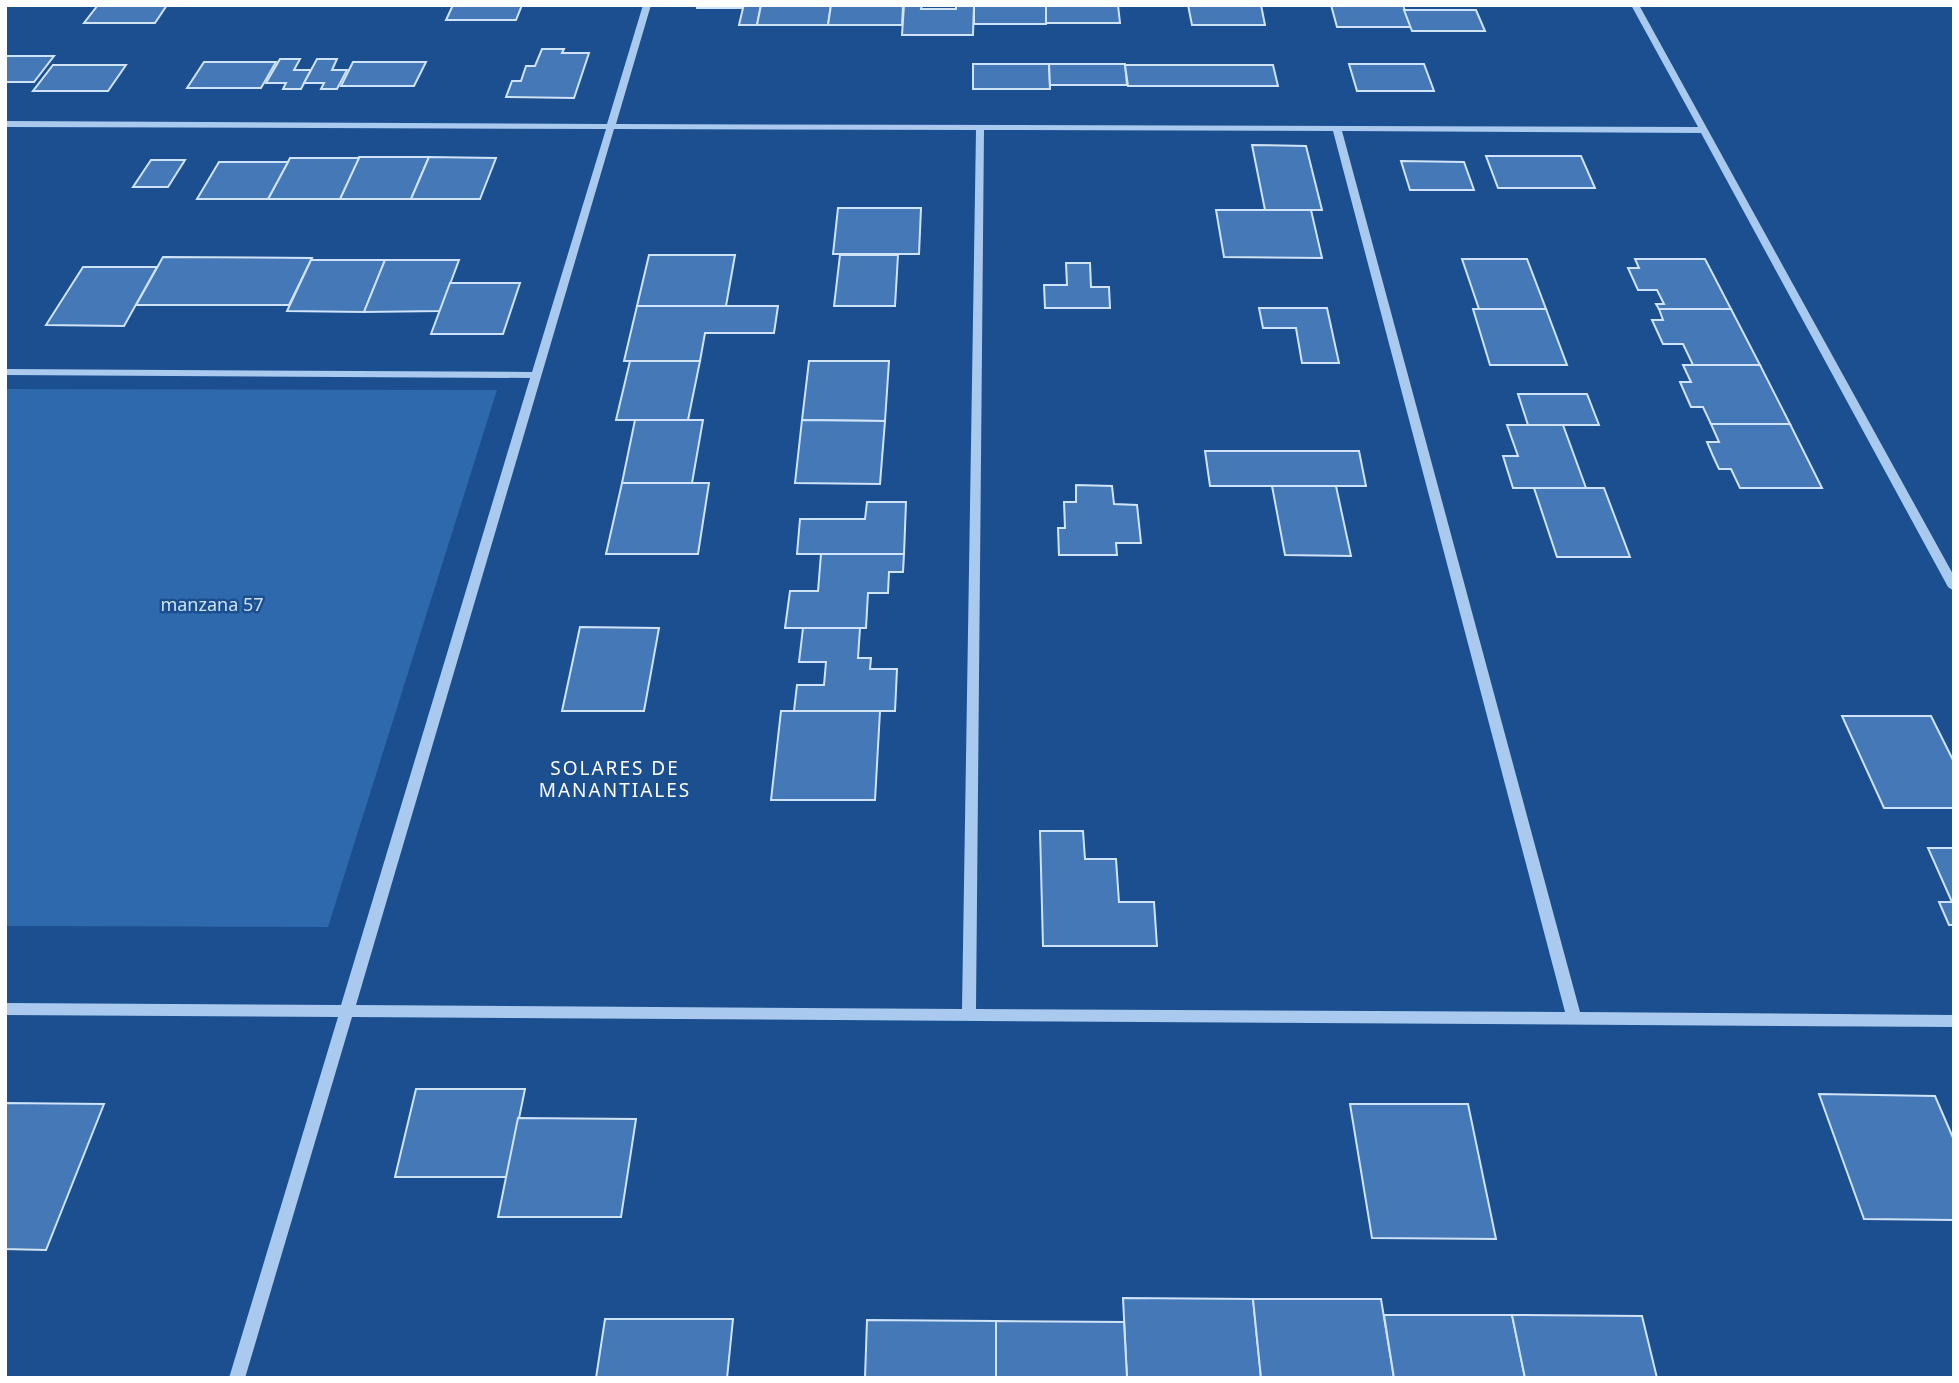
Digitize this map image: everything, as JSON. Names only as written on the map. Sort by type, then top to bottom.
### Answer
[{"type":"street","points":[[237,1378],[647,5]]},
{"type":"street","points":[[1635,5],[1954,586]]},
{"type":"street","points":[[5,124],[1704,130]]},
{"type":"street","points":[[969,1015],[980,128]]},
{"type":"street","points":[[1337,129],[1574,1018]]},
{"type":"street","points":[[5,372],[537,374]]},
{"type":"street","points":[[5,1009],[1954,1021]]},
{"type":"green space","name":"manzana 57","points":[[5,389],[497,390],[328,927],[5,926]]},
{"type":"building","points":[[98,5],[167,5],[155,23],[84,23]]},
{"type":"building","points":[[453,5],[522,5],[516,20],[446,20]]},
{"type":"building","points":[[697,5],[761,5],[757,25],[739,25],[743,8],[697,8]]},
{"type":"building","points":[[761,5],[831,5],[828,25],[757,25]]},
{"type":"building","points":[[831,5],[903,6],[902,25],[828,25]]},
{"type":"building","points":[[904,5],[922,5],[921,9],[956,9],[956,5],[974,5],[973,35],[902,35]]},
{"type":"building","points":[[974,5],[1046,5],[1046,24],[974,24]]},
{"type":"building","points":[[1046,5],[1118,5],[1120,23],[1046,23]]},
{"type":"building","points":[[1188,5],[1261,5],[1265,25],[1192,25]]},
{"type":"building","points":[[1331,5],[1403,5],[1411,27],[1337,27]]},
{"type":"building","points":[[1404,10],[1476,10],[1485,31],[1412,31]]},
{"type":"building","points":[[542,49],[564,49],[562,53],[589,53],[574,98],[506,97],[512,81],[521,81],[526,66],[535,66]]},
{"type":"building","points":[[5,56],[54,56],[34,82],[5,82]]},
{"type":"building","points":[[280,59],[300,59],[294,70],[311,70],[301,89],[283,89],[286,83],[266,83]]},
{"type":"building","points":[[317,59],[337,59],[332,70],[347,70],[337,89],[321,89],[324,83],[304,83]]},
{"type":"building","points":[[204,62],[276,62],[261,88],[187,88]]},
{"type":"building","points":[[353,62],[426,62],[414,86],[341,86]]},
{"type":"building","points":[[973,64],[1049,64],[1050,89],[973,89]]},
{"type":"building","points":[[1049,64],[1125,64],[1127,85],[1050,85]]},
{"type":"building","points":[[1349,64],[1424,64],[1434,91],[1357,91]]},
{"type":"building","points":[[53,65],[126,65],[108,91],[33,91]]},
{"type":"building","points":[[1125,65],[1273,65],[1278,86],[1128,86]]},
{"type":"building","points":[[1252,145],[1306,146],[1322,210],[1265,210]]},
{"type":"building","points":[[1486,156],[1581,156],[1595,188],[1498,188]]},
{"type":"building","points":[[359,157],[429,157],[411,199],[340,199]]},
{"type":"building","points":[[429,157],[496,158],[480,199],[411,199]]},
{"type":"building","points":[[290,158],[359,158],[340,199],[268,199]]},
{"type":"building","points":[[151,160],[185,160],[168,187],[133,187]]},
{"type":"building","points":[[1401,161],[1464,162],[1474,190],[1410,190]]},
{"type":"building","points":[[219,162],[288,162],[268,199],[197,199]]},
{"type":"building","points":[[838,208],[921,208],[919,254],[833,254]]},
{"type":"building","points":[[1216,210],[1311,210],[1322,258],[1224,257]]},
{"type":"building","points":[[649,255],[735,255],[726,306],[637,306]]},
{"type":"building","points":[[840,255],[898,255],[895,306],[834,306]]},
{"type":"building","points":[[163,257],[312,258],[289,305],[136,305]]},
{"type":"building","points":[[1462,259],[1527,259],[1546,309],[1479,309]]},
{"type":"building","points":[[1635,259],[1705,259],[1731,309],[1659,309],[1656,304],[1664,304],[1657,290],[1638,290],[1628,268],[1639,268]]},
{"type":"building","points":[[311,260],[385,260],[364,312],[287,311]]},
{"type":"building","points":[[385,260],[459,260],[440,311],[364,312]]},
{"type":"building","points":[[1066,263],[1090,263],[1091,287],[1109,287],[1110,308],[1045,308],[1044,285],[1067,285]]},
{"type":"building","points":[[83,267],[157,267],[124,326],[46,325]]},
{"type":"building","points":[[450,283],[520,283],[503,334],[431,334]]},
{"type":"building","points":[[637,306],[778,306],[774,333],[705,333],[700,361],[624,361]]},
{"type":"building","points":[[1259,308],[1327,308],[1339,363],[1302,363],[1296,328],[1263,328]]},
{"type":"building","points":[[1473,309],[1546,309],[1567,365],[1490,365]]},
{"type":"building","points":[[1659,309],[1731,309],[1760,365],[1693,365],[1683,344],[1663,344],[1652,320],[1663,320]]},
{"type":"building","points":[[630,361],[700,361],[688,420],[616,420]]},
{"type":"building","points":[[809,361],[889,361],[885,421],[802,420]]},
{"type":"building","points":[[1683,365],[1760,365],[1790,424],[1711,424],[1703,407],[1691,407],[1680,382],[1691,382]]},
{"type":"building","points":[[1518,394],[1587,394],[1599,425],[1528,425]]},
{"type":"building","points":[[635,420],[703,420],[692,483],[622,483]]},
{"type":"building","points":[[802,420],[885,421],[880,484],[795,483]]},
{"type":"building","points":[[1711,424],[1790,424],[1822,488],[1740,488],[1731,469],[1719,469],[1713,456],[1707,442],[1719,442]]},
{"type":"building","points":[[1507,425],[1563,425],[1586,488],[1513,488],[1503,456],[1518,456]]},
{"type":"building","points":[[1205,451],[1359,451],[1366,486],[1210,486]]},
{"type":"building","points":[[622,483],[709,483],[698,554],[606,554]]},
{"type":"building","points":[[1076,485],[1112,486],[1114,504],[1137,505],[1141,543],[1116,543],[1117,555],[1059,555],[1058,528],[1065,528],[1064,502],[1076,502]]},
{"type":"building","points":[[1272,486],[1336,486],[1351,556],[1285,555]]},
{"type":"building","points":[[1534,488],[1604,488],[1630,557],[1557,557]]},
{"type":"building","points":[[867,502],[906,502],[904,554],[797,554],[800,519],[865,519]]},
{"type":"building","points":[[821,554],[904,554],[903,572],[889,572],[888,593],[868,593],[866,628],[785,628],[790,591],[818,591]]},
{"type":"building","points":[[580,627],[659,628],[644,711],[562,711]]},
{"type":"building","points":[[803,628],[860,628],[858,658],[871,658],[870,669],[897,669],[895,711],[794,711],[797,685],[824,685],[826,662],[799,662]]},
{"type":"building","points":[[781,711],[880,711],[875,800],[771,800]]},
{"type":"building","points":[[1842,716],[1931,716],[1954,762],[1954,808],[1884,808]]},
{"type":"building","points":[[1040,831],[1083,831],[1085,859],[1116,859],[1119,902],[1154,902],[1157,946],[1043,946]]},
{"type":"building","points":[[1928,848],[1954,848],[1954,925],[1949,925],[1939,902],[1952,902]]},
{"type":"building","points":[[416,1089],[525,1089],[507,1177],[395,1177]]},
{"type":"building","points":[[1819,1094],[1935,1096],[1954,1140],[1954,1220],[1864,1219]]},
{"type":"building","points":[[5,1103],[104,1104],[46,1250],[5,1249]]},
{"type":"building","points":[[1350,1104],[1468,1104],[1496,1239],[1372,1238]]},
{"type":"building","points":[[518,1118],[636,1119],[621,1217],[498,1217]]},
{"type":"building","points":[[1123,1298],[1253,1299],[1261,1378],[1127,1378]]},
{"type":"building","points":[[1253,1299],[1381,1299],[1394,1378],[1261,1378]]},
{"type":"building","points":[[1384,1315],[1512,1315],[1525,1378],[1394,1378]]},
{"type":"building","points":[[1512,1315],[1642,1316],[1657,1378],[1525,1378]]},
{"type":"building","points":[[605,1319],[733,1319],[727,1378],[596,1378]]},
{"type":"building","points":[[867,1320],[996,1321],[996,1378],[865,1378]]},
{"type":"building","points":[[996,1321],[1124,1322],[1127,1378],[996,1378]]},
{"type":"district","name":"SOLARES DE MANANTIALES","points":[[615,779]]}]
